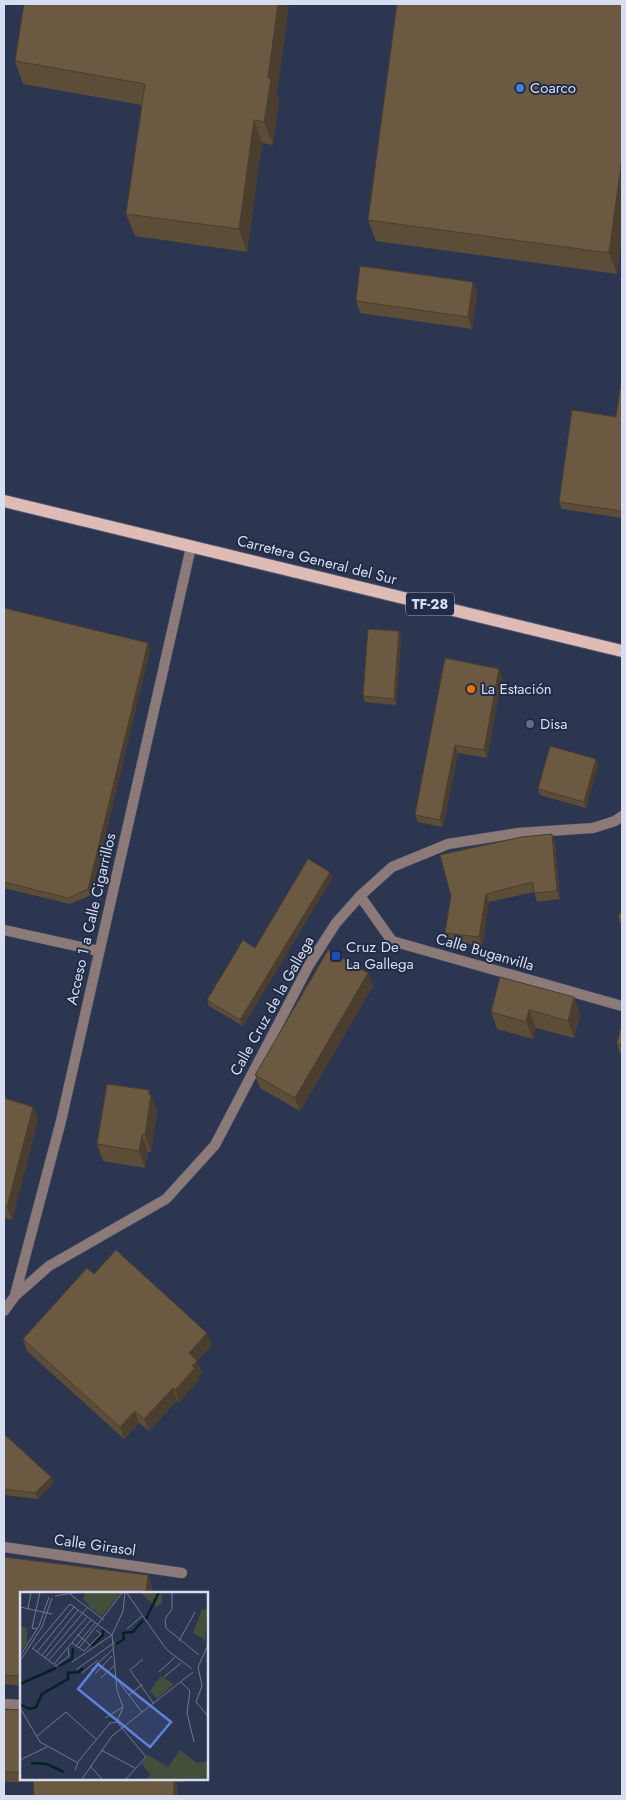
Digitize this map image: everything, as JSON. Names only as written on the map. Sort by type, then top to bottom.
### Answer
[{"type":"main road","name":"Carretera General del Sur","points":[[4,501],[622,651]]},
{"type":"street","name":"Acceso 1 a Calle Cigarrillos","points":[[15,1296],[61,1121],[191,547]]},
{"type":"street","name":"Calle Cruz de la Gallega","points":[[4,1311],[15,1296],[49,1266],[166,1199],[215,1145],[309,965],[336,923],[360,896],[392,867],[448,844],[518,833],[593,828],[615,821],[622,816]]},
{"type":"street","name":"Calle Buganvilla","points":[[360,896],[392,941],[622,1006]]},
{"type":"street","points":[[4,930],[99,951]]},
{"type":"street","name":"Calle Girasol","points":[[4,1547],[182,1573]]},
{"type":"street","points":[[4,1704],[20,1705]]},
{"type":"building","points":[[24,4],[278,4],[268,78],[271,79],[264,122],[254,120],[239,229],[126,214],[145,84],[15,61]]},
{"type":"building","points":[[397,4],[622,4],[622,158],[609,253],[368,220]]},
{"type":"building","points":[[360,266],[473,282],[468,317],[356,301]]},
{"type":"building","points":[[622,376],[622,511],[559,502],[572,410],[616,417]]},
{"type":"building","points":[[4,608],[148,643],[88,889],[68,898],[4,882]]},
{"type":"building","points":[[368,629],[399,631],[394,699],[363,696]]},
{"type":"building","points":[[445,658],[499,669],[484,750],[455,745],[440,820],[415,815]]},
{"type":"building","points":[[550,746],[596,759],[584,802],[538,789]]},
{"type":"building","points":[[552,834],[557,891],[534,893],[533,882],[486,894],[479,937],[445,933],[451,896],[440,855],[521,837]]},
{"type":"building","points":[[308,859],[330,872],[240,1020],[207,1000],[243,940],[255,948]]},
{"type":"building","points":[[622,910],[622,920],[618,917]]},
{"type":"building","points":[[328,950],[368,973],[295,1098],[255,1075]]},
{"type":"building","points":[[500,977],[574,997],[568,1021],[529,1010],[526,1022],[491,1012]]},
{"type":"building","points":[[622,1025],[622,1045],[617,1044]]},
{"type":"building","points":[[107,1084],[149,1090],[149,1095],[151,1095],[145,1135],[142,1135],[139,1151],[97,1144]]},
{"type":"building","points":[[4,1098],[33,1107],[7,1207],[4,1206]]},
{"type":"building","points":[[116,1250],[207,1333],[189,1353],[197,1361],[192,1366],[195,1368],[175,1390],[173,1388],[144,1419],[135,1411],[120,1427],[23,1339],[87,1268],[94,1274]]},
{"type":"building","points":[[4,1434],[51,1477],[35,1493],[4,1489]]},
{"type":"building","points":[[4,1557],[148,1575],[146,1592],[20,1592],[20,1676],[4,1675]]},
{"type":"building","points":[[4,1709],[20,1710],[20,1772],[4,1772]]},
{"type":"building","points":[[33,1780],[174,1780],[174,1796],[34,1796]]},
{"type":"place","name":"Coarco","points":[[520,88]]},
{"type":"place","name":"La Estación","points":[[471,689]]},
{"type":"place","name":"Disa","points":[[530,724]]},
{"type":"place","name":"Cruz De La Gallega","points":[[336,956]]}]
